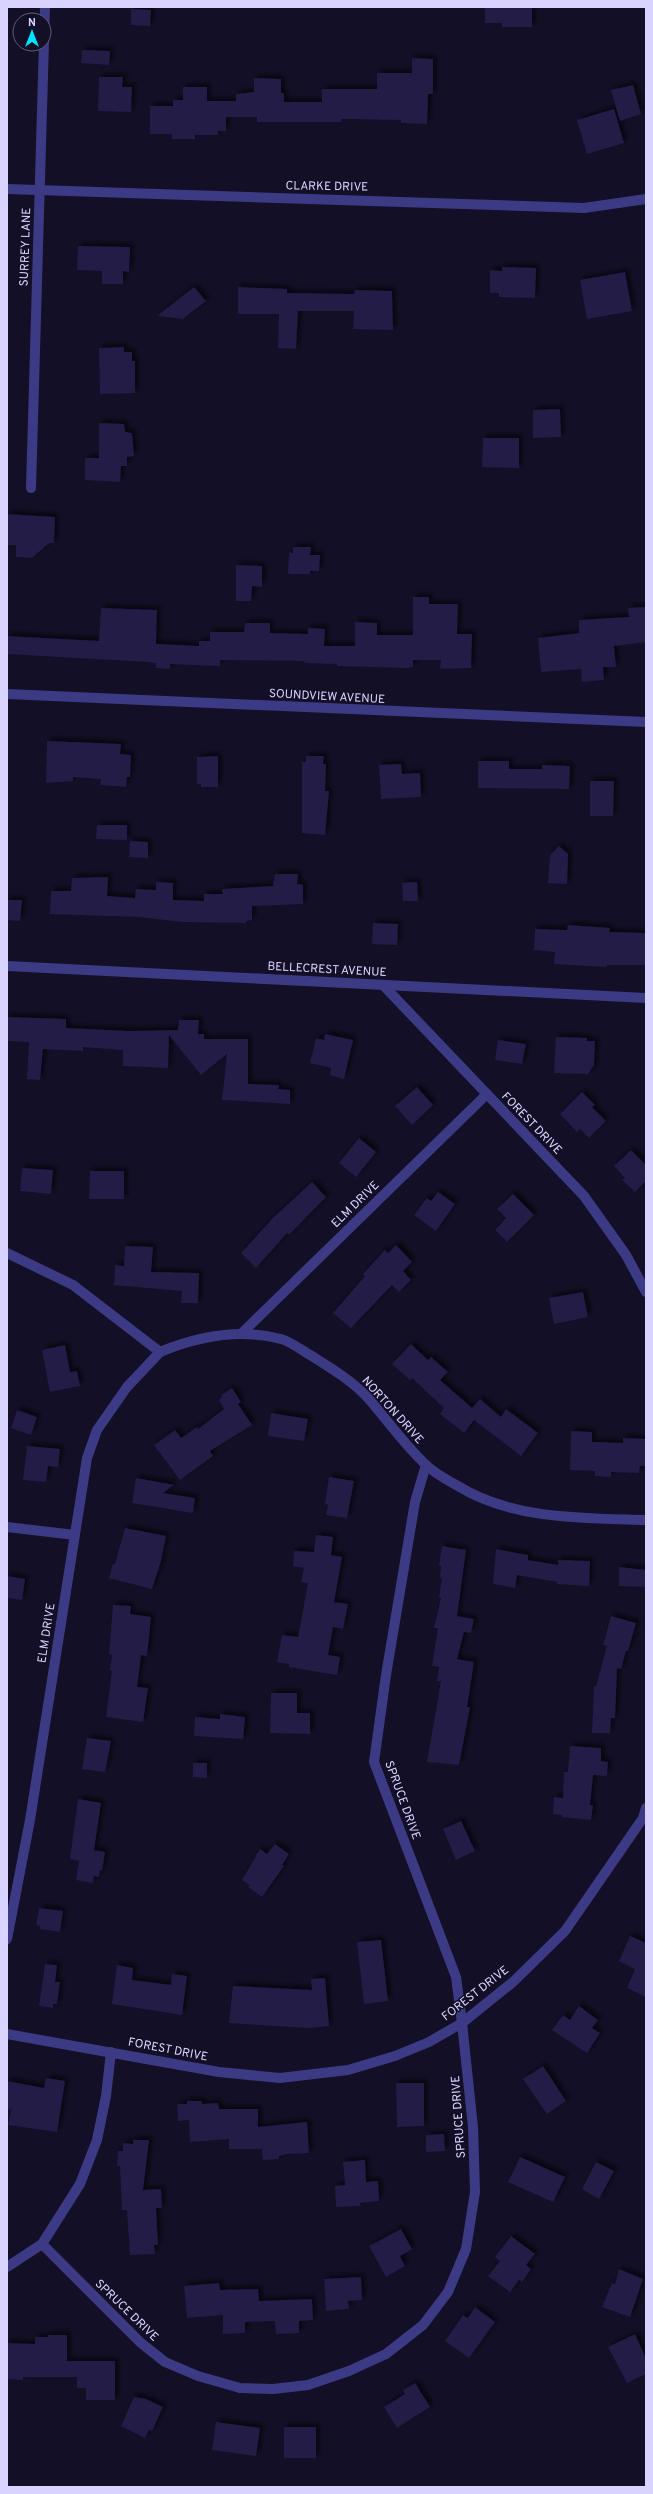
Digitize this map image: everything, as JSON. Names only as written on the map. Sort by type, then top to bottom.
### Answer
[{"type":"street","name":"SURREY LANE","points":[[31,488],[45,7]]},
{"type":"street","name":"CLARKE DRIVE","points":[[7,189],[401,200],[584,208],[646,199]]},
{"type":"street","name":"SOUNDVIEW AVENUE","points":[[7,694],[645,722]]},
{"type":"street","name":"BELLECREST AVENUE","points":[[7,966],[646,998]]},
{"type":"street","name":"FOREST DRIVE","points":[[383,985],[584,1196],[626,1254],[646,1292]]},
{"type":"street","name":"ELM DRIVE","points":[[242,1334],[486,1094]]},
{"type":"street","points":[[7,1253],[73,1285],[160,1352]]},
{"type":"street","name":"NORTON DRIVE","points":[[160,1352],[201,1338],[242,1334],[282,1339],[341,1373],[367,1397],[426,1465],[459,1487],[490,1502],[530,1512],[582,1518],[646,1520]]},
{"type":"street","name":"ELM DRIVE","points":[[7,1940],[30,1820],[87,1458],[97,1430],[127,1387],[160,1352]]},
{"type":"street","name":"SPRUCE DRIVE","points":[[42,2244],[141,2344],[165,2362],[198,2376],[240,2388],[273,2389],[308,2385],[349,2371],[386,2354],[422,2325],[448,2292],[466,2250],[475,2192],[473,2127],[456,1977],[374,1762],[386,1674],[415,1502],[426,1465]]},
{"type":"street","points":[[7,1527],[75,1535]]},
{"type":"street","name":"FOREST DRIVE","points":[[7,2034],[219,2072],[280,2078],[348,2070],[395,2056],[429,2042],[462,2023],[513,1982],[565,1931],[645,1814]]},
{"type":"street","points":[[7,2267],[42,2244],[80,2184],[97,2140],[106,2096],[111,2052]]},
{"type":"building","points":[[485,7],[532,7],[532,27],[502,27],[502,23],[485,23]]},
{"type":"building","points":[[131,9],[151,10],[150,26],[131,25]]},
{"type":"building","points":[[82,50],[110,51],[109,65],[81,63]]},
{"type":"building","points":[[412,58],[433,59],[433,94],[428,94],[427,124],[401,123],[401,120],[351,119],[341,119],[341,122],[257,122],[257,117],[226,117],[226,131],[218,131],[218,135],[195,135],[195,139],[172,139],[172,134],[150,134],[150,106],[173,106],[173,100],[183,100],[183,87],[207,87],[207,101],[236,101],[236,94],[254,92],[254,78],[281,79],[281,93],[284,93],[284,102],[322,102],[322,89],[377,89],[377,73],[412,73]]},
{"type":"building","points":[[99,77],[123,77],[122,87],[132,87],[131,112],[98,111]]},
{"type":"building","points":[[633,85],[641,114],[620,121],[611,90]]},
{"type":"building","points":[[614,109],[624,143],[587,154],[577,120]]},
{"type":"building","points":[[78,246],[130,247],[129,272],[123,271],[123,284],[102,284],[102,271],[77,270]]},
{"type":"building","points":[[502,267],[536,268],[535,298],[499,297],[499,293],[490,293],[490,270],[502,271]]},
{"type":"building","points":[[625,272],[632,311],[587,319],[580,280]]},
{"type":"building","points":[[194,287],[206,301],[183,319],[157,316]]},
{"type":"building","points":[[238,287],[287,289],[287,293],[354,294],[355,290],[392,291],[393,330],[353,329],[354,311],[298,311],[296,349],[278,348],[279,314],[238,314]]},
{"type":"building","points":[[124,347],[124,352],[132,352],[132,361],[135,361],[135,393],[100,394],[99,348]]},
{"type":"building","points":[[560,409],[561,437],[533,438],[533,410]]},
{"type":"building","points":[[99,423],[124,424],[125,432],[132,433],[134,456],[127,457],[127,466],[121,466],[120,482],[85,480],[85,458],[99,458]]},
{"type":"building","points":[[483,438],[519,438],[519,468],[482,467]]},
{"type":"building","points":[[7,514],[55,517],[54,543],[49,543],[32,558],[16,557],[16,545],[7,545]]},
{"type":"building","points":[[293,547],[311,547],[310,555],[320,555],[319,571],[310,571],[310,574],[288,574],[289,552],[293,553]]},
{"type":"building","points":[[236,565],[262,566],[262,587],[252,586],[251,601],[236,601]]},
{"type":"building","points":[[413,597],[429,597],[429,604],[458,604],[457,634],[472,634],[471,668],[440,669],[441,660],[413,660],[413,667],[406,668],[337,666],[337,664],[304,663],[305,661],[220,660],[220,666],[170,664],[170,669],[156,668],[156,663],[148,662],[7,654],[7,636],[99,641],[101,608],[157,610],[156,644],[199,646],[199,641],[210,641],[210,632],[244,632],[245,623],[270,623],[270,633],[308,634],[308,628],[325,629],[324,646],[355,646],[355,622],[377,623],[377,635],[413,635]]},
{"type":"building","points":[[646,607],[646,642],[614,646],[616,667],[603,667],[604,680],[582,682],[581,669],[541,672],[538,638],[579,633],[579,620],[629,617],[628,608]]},
{"type":"building","points":[[47,741],[121,744],[120,754],[131,755],[130,777],[127,777],[126,787],[100,785],[101,779],[73,777],[73,781],[46,783]]},
{"type":"building","points":[[218,756],[218,787],[201,787],[201,784],[197,784],[197,757]]},
{"type":"building","points":[[306,756],[324,756],[323,764],[326,764],[325,791],[329,791],[325,835],[302,833],[302,762],[306,762]]},
{"type":"building","points":[[478,761],[509,761],[509,769],[542,769],[542,765],[570,766],[569,789],[478,788]]},
{"type":"building","points":[[401,764],[402,774],[420,773],[421,797],[381,799],[379,765]]},
{"type":"building","points":[[590,781],[614,781],[613,816],[590,816]]},
{"type":"building","points":[[97,825],[127,825],[127,840],[96,839]]},
{"type":"building","points":[[130,841],[148,842],[148,858],[129,857]]},
{"type":"building","points":[[559,846],[568,854],[567,884],[548,883],[550,855]]},
{"type":"building","points":[[275,874],[298,874],[297,884],[303,885],[303,904],[252,906],[252,920],[246,921],[246,923],[182,922],[139,917],[50,914],[51,891],[71,891],[72,878],[108,877],[107,896],[135,898],[136,889],[156,890],[156,882],[173,883],[173,900],[204,901],[204,894],[223,894],[222,889],[273,886]]},
{"type":"building","points":[[417,882],[418,901],[403,901],[402,883]]},
{"type":"building","points":[[7,900],[22,900],[20,921],[7,920]]},
{"type":"building","points":[[373,923],[398,924],[397,945],[372,944]]},
{"type":"building","points":[[568,925],[610,928],[609,932],[646,933],[646,965],[607,965],[607,967],[554,964],[555,952],[534,950],[535,929],[567,930]]},
{"type":"building","points":[[7,1017],[66,1019],[66,1028],[129,1031],[178,1030],[179,1020],[199,1020],[198,1034],[204,1034],[204,1039],[248,1039],[248,1084],[279,1085],[278,1089],[290,1090],[290,1104],[222,1100],[227,1054],[201,1075],[169,1035],[168,1068],[123,1066],[123,1050],[83,1047],[83,1051],[43,1049],[40,1080],[27,1079],[29,1042],[7,1041]]},
{"type":"building","points":[[325,1034],[353,1040],[344,1079],[330,1075],[331,1068],[310,1063],[316,1038],[324,1040]]},
{"type":"building","points":[[556,1037],[587,1038],[587,1041],[595,1041],[594,1065],[588,1074],[554,1073]]},
{"type":"building","points":[[498,1040],[526,1044],[522,1064],[495,1060]]},
{"type":"building","points":[[417,1087],[433,1105],[412,1125],[395,1106]]},
{"type":"building","points":[[582,1092],[595,1105],[592,1107],[606,1121],[589,1138],[580,1129],[577,1132],[560,1114]]},
{"type":"building","points":[[359,1138],[376,1152],[356,1177],[339,1163]]},
{"type":"building","points":[[631,1150],[646,1165],[646,1181],[635,1192],[622,1180],[625,1178],[614,1166]]},
{"type":"building","points":[[22,1168],[53,1170],[51,1194],[20,1191]]},
{"type":"building","points":[[90,1171],[124,1171],[124,1199],[89,1199]]},
{"type":"building","points":[[312,1182],[326,1197],[289,1235],[287,1233],[256,1268],[241,1253],[273,1218]]},
{"type":"building","points":[[438,1192],[455,1204],[436,1231],[414,1215],[427,1198],[431,1201]]},
{"type":"building","points":[[513,1194],[534,1215],[507,1242],[495,1230],[506,1218],[497,1209]]},
{"type":"building","points":[[396,1245],[412,1262],[403,1271],[411,1280],[399,1292],[392,1285],[351,1328],[333,1313],[365,1276],[363,1274],[385,1250],[388,1253]]},
{"type":"building","points":[[125,1246],[153,1247],[151,1272],[199,1273],[198,1303],[181,1303],[182,1291],[114,1285],[115,1265],[124,1266]]},
{"type":"building","points":[[583,1292],[588,1317],[554,1324],[549,1298]]},
{"type":"building","points":[[411,1344],[428,1360],[431,1357],[448,1372],[440,1380],[472,1408],[480,1399],[501,1417],[506,1409],[538,1433],[521,1456],[474,1420],[464,1433],[440,1414],[444,1408],[412,1378],[410,1380],[392,1364]]},
{"type":"building","points":[[65,1345],[70,1372],[77,1371],[80,1386],[50,1392],[42,1350]]},
{"type":"building","points":[[232,1388],[241,1402],[238,1404],[252,1425],[210,1451],[213,1456],[180,1480],[154,1445],[175,1430],[181,1438],[197,1427],[198,1429],[224,1409],[219,1400],[222,1397],[221,1395]]},
{"type":"building","points":[[17,1410],[37,1417],[31,1435],[11,1428]]},
{"type":"building","points":[[271,1413],[308,1419],[304,1441],[268,1436]]},
{"type":"building","points":[[571,1431],[592,1432],[592,1442],[623,1443],[623,1438],[646,1439],[646,1466],[640,1466],[639,1473],[611,1472],[611,1477],[595,1476],[595,1471],[570,1470]]},
{"type":"building","points":[[27,1446],[60,1449],[58,1467],[48,1466],[46,1482],[23,1480]]},
{"type":"building","points":[[329,1477],[354,1481],[347,1518],[326,1515],[328,1505],[325,1504]]},
{"type":"building","points":[[136,1478],[174,1485],[163,1493],[195,1498],[193,1513],[132,1503]]},
{"type":"building","points":[[125,1528],[166,1536],[161,1561],[152,1589],[109,1578],[113,1564],[115,1564]]},
{"type":"building","points":[[316,1535],[333,1537],[331,1555],[342,1557],[334,1602],[348,1604],[343,1629],[333,1627],[328,1655],[340,1657],[337,1675],[289,1667],[289,1664],[277,1662],[282,1635],[298,1637],[308,1583],[301,1582],[304,1568],[293,1566],[294,1551],[314,1552]]},
{"type":"building","points":[[442,1546],[466,1550],[457,1616],[474,1619],[471,1633],[464,1632],[457,1659],[474,1662],[467,1707],[470,1707],[459,1765],[427,1762],[441,1681],[437,1681],[439,1667],[432,1666],[438,1628],[434,1628],[441,1598],[439,1598],[442,1578],[440,1578],[441,1566],[439,1566]]},
{"type":"building","points":[[496,1549],[528,1555],[528,1560],[558,1565],[558,1560],[590,1561],[589,1586],[557,1584],[557,1582],[517,1575],[515,1588],[493,1584]]},
{"type":"building","points":[[619,1567],[646,1570],[646,1587],[619,1586]]},
{"type":"building","points":[[7,1576],[25,1579],[22,1600],[7,1598]]},
{"type":"building","points":[[113,1605],[131,1606],[130,1614],[151,1617],[147,1656],[141,1655],[137,1687],[148,1688],[143,1722],[106,1717],[112,1671],[110,1670],[112,1655],[109,1654]]},
{"type":"building","points":[[611,1616],[636,1623],[621,1669],[617,1668],[615,1718],[611,1718],[610,1733],[592,1733],[594,1686],[596,1686],[607,1646],[603,1645]]},
{"type":"building","points":[[271,1693],[297,1693],[297,1713],[310,1713],[310,1734],[270,1733]]},
{"type":"building","points":[[220,1714],[245,1717],[243,1739],[194,1736],[195,1717],[220,1719]]},
{"type":"building","points":[[87,1738],[111,1741],[105,1772],[82,1769]]},
{"type":"building","points":[[570,1746],[601,1748],[601,1761],[608,1762],[607,1776],[593,1775],[590,1805],[593,1805],[591,1820],[562,1817],[562,1815],[553,1814],[554,1797],[563,1798],[564,1772],[568,1772]]},
{"type":"building","points":[[193,1763],[207,1763],[207,1778],[193,1777]]},
{"type":"building","points":[[78,1799],[101,1803],[94,1850],[105,1852],[102,1871],[100,1870],[99,1877],[94,1876],[93,1883],[76,1880],[79,1861],[70,1859]]},
{"type":"building","points":[[461,1821],[475,1851],[456,1860],[443,1829]]},
{"type":"building","points":[[275,1844],[289,1854],[282,1865],[284,1866],[262,1897],[248,1887],[250,1885],[242,1880],[260,1849],[267,1854]]},
{"type":"building","points":[[39,1908],[63,1911],[60,1932],[40,1929],[40,1926],[36,1925]]},
{"type":"building","points":[[630,1936],[646,1943],[646,1997],[627,1988],[635,1969],[619,1961]]},
{"type":"building","points":[[381,1940],[388,2001],[364,2004],[357,1942]]},
{"type":"building","points":[[45,1964],[57,1965],[55,1982],[60,1982],[57,2004],[53,2004],[53,2008],[39,2006]]},
{"type":"building","points":[[117,1965],[133,1968],[132,1980],[171,1985],[172,1974],[187,1976],[182,2015],[112,2004]]},
{"type":"building","points":[[325,1978],[329,2026],[309,2028],[229,2023],[233,1986],[312,1990],[311,1979]]},
{"type":"building","points":[[579,2006],[598,2020],[592,2028],[600,2033],[587,2053],[552,2030],[563,2015],[570,2020]]},
{"type":"building","points":[[543,2066],[566,2101],[547,2114],[523,2079]]},
{"type":"building","points":[[46,2078],[65,2081],[57,2132],[8,2125],[11,2110],[7,2109],[7,2081],[44,2088]]},
{"type":"building","points":[[396,2083],[424,2083],[424,2126],[397,2127]]},
{"type":"building","points":[[187,2101],[202,2101],[202,2104],[218,2103],[219,2109],[258,2109],[258,2127],[307,2122],[309,2153],[287,2154],[279,2156],[279,2159],[263,2160],[262,2149],[229,2149],[229,2139],[190,2142],[189,2120],[178,2121],[177,2104],[187,2104]]},
{"type":"building","points":[[444,2134],[445,2151],[426,2152],[426,2135]]},
{"type":"building","points":[[133,2140],[149,2140],[143,2190],[161,2189],[162,2208],[156,2208],[158,2245],[154,2245],[155,2254],[130,2255],[127,2210],[122,2210],[120,2166],[117,2166],[118,2151],[123,2151],[123,2143],[133,2144]]},
{"type":"building","points":[[520,2157],[565,2177],[553,2202],[508,2182]]},
{"type":"building","points":[[365,2160],[366,2182],[378,2181],[379,2201],[360,2203],[361,2206],[336,2207],[335,2186],[345,2185],[343,2162]]},
{"type":"building","points":[[596,2162],[614,2171],[599,2199],[582,2189]]},
{"type":"building","points":[[401,2229],[412,2249],[400,2256],[405,2266],[386,2277],[369,2246]]},
{"type":"building","points":[[511,2236],[535,2254],[526,2265],[531,2269],[522,2282],[519,2280],[510,2292],[488,2276],[500,2261],[495,2257]]},
{"type":"building","points":[[619,2269],[643,2279],[630,2317],[602,2307],[612,2283],[615,2284]]},
{"type":"building","points":[[361,2277],[362,2300],[348,2301],[349,2309],[326,2311],[324,2279]]},
{"type":"building","points":[[219,2283],[220,2290],[258,2289],[259,2301],[312,2299],[313,2320],[299,2321],[299,2333],[276,2334],[275,2321],[245,2322],[245,2333],[223,2334],[223,2315],[187,2318],[184,2286]]},
{"type":"building","points":[[475,2307],[495,2322],[469,2358],[445,2341],[463,2315],[468,2318]]},
{"type":"building","points":[[635,2334],[646,2359],[646,2374],[627,2383],[608,2347]]},
{"type":"building","points":[[48,2335],[67,2335],[67,2361],[115,2361],[115,2400],[86,2400],[86,2388],[77,2388],[77,2377],[23,2377],[23,2380],[7,2379],[7,2343],[35,2344],[35,2337],[48,2337]]},
{"type":"building","points":[[415,2383],[430,2407],[397,2428],[384,2407],[405,2394],[403,2390]]},
{"type":"building","points":[[134,2397],[146,2399],[163,2407],[152,2431],[149,2430],[145,2438],[121,2426]]},
{"type":"building","points":[[216,2422],[260,2428],[256,2456],[212,2450]]},
{"type":"building","points":[[284,2427],[316,2427],[316,2458],[284,2458]]}]
